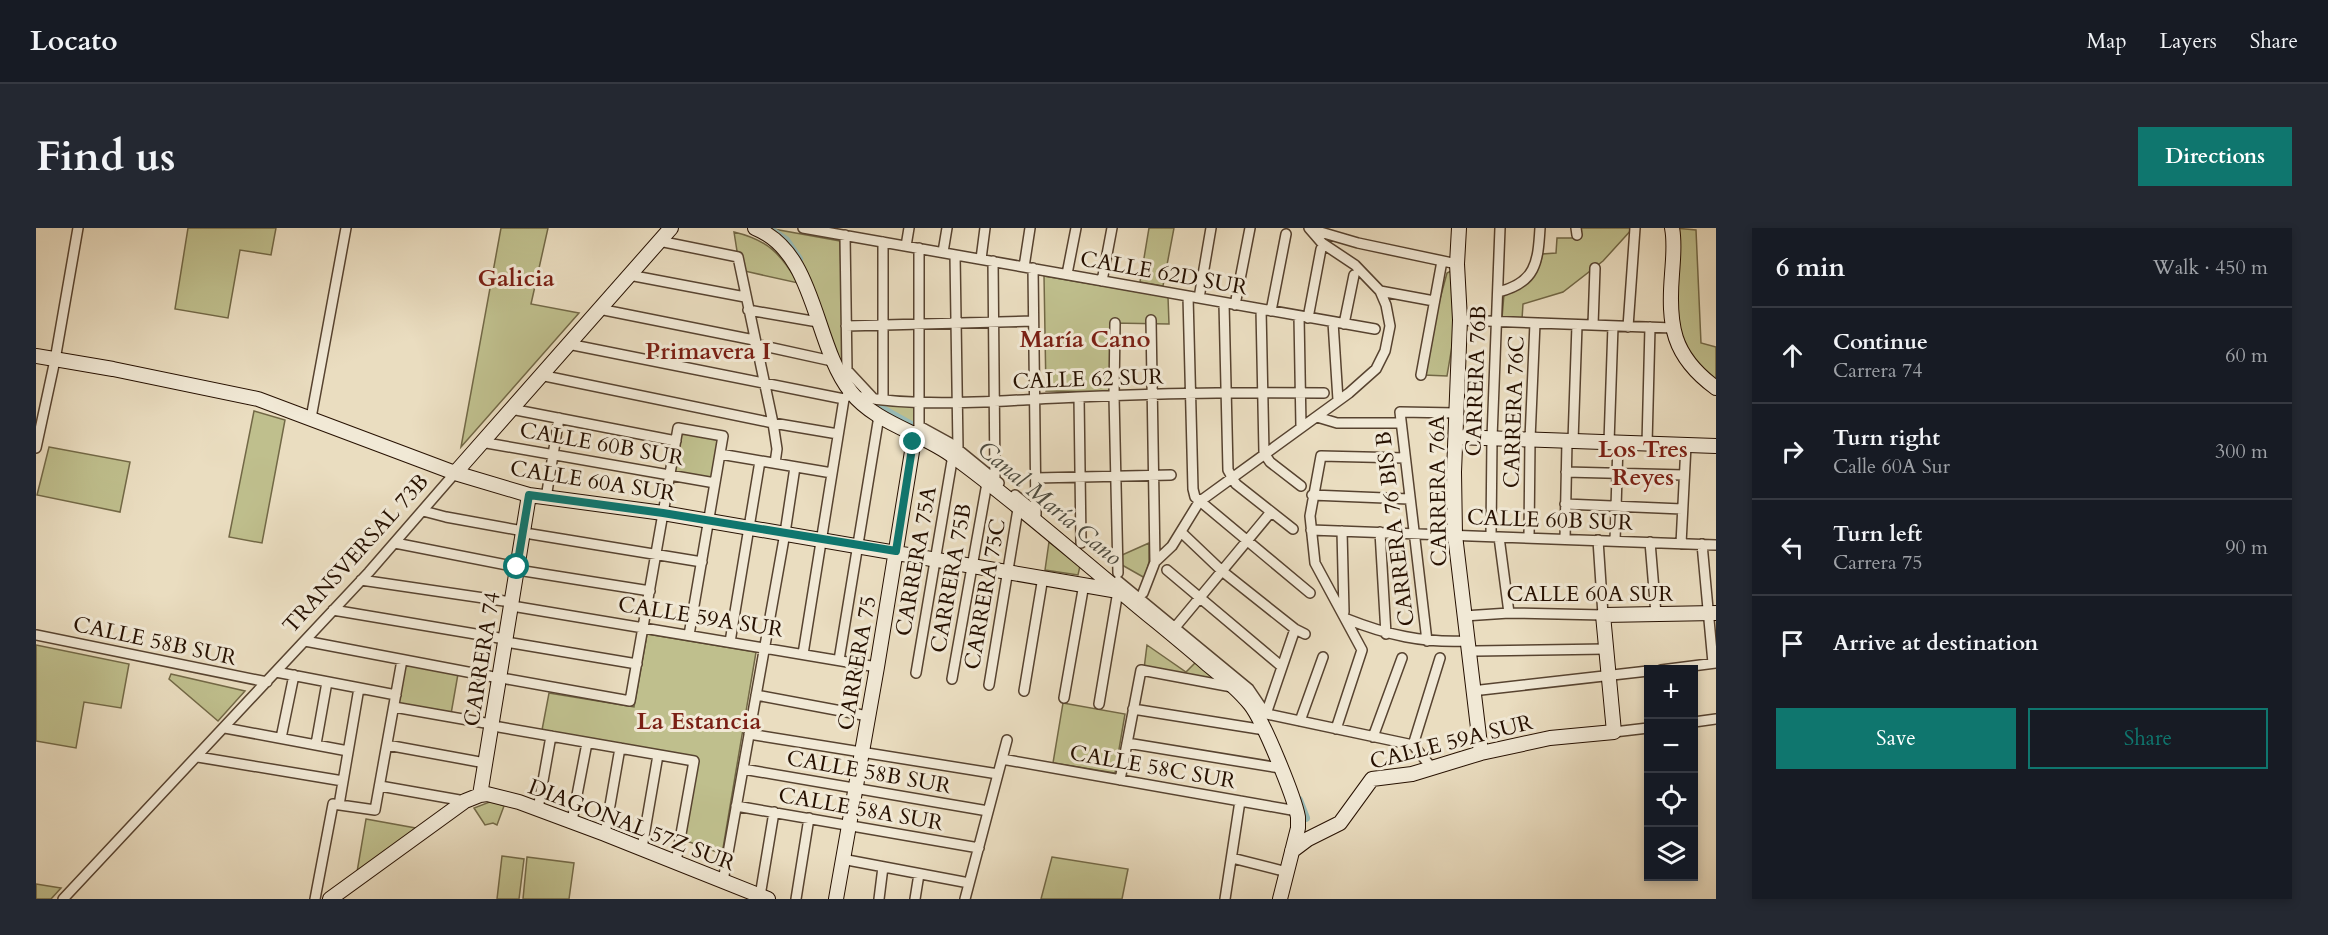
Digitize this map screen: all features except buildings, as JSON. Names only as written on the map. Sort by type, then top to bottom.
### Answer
[{"type":"street","points":[[36,448],[55,360],[78,228]]},
{"type":"street","points":[[311,418],[346,228]]},
{"type":"street","name":"TRANSVERSAL 73B","points":[[63,899],[198,757],[395,543],[671,228]]},
{"type":"street","points":[[755,228],[770,235],[793,260],[802,278],[832,361],[849,395],[879,416],[917,430],[956,452],[1036,518],[1090,567],[1118,581],[1261,713],[1413,745],[1432,768]]},
{"type":"street","name":"CALLE 62D SUR","points":[[803,228],[835,231],[845,236],[1375,329]]},
{"type":"street","points":[[869,240],[871,228]]},
{"type":"street","points":[[906,246],[909,228]]},
{"type":"street","points":[[943,252],[947,228]]},
{"type":"street","points":[[981,259],[985,228]]},
{"type":"street","name":"CARRERA 75C","points":[[1030,228],[1028,267],[1033,321],[1036,518]]},
{"type":"street","points":[[1067,274],[1076,228]]},
{"type":"street","points":[[1102,281],[1112,228]]},
{"type":"street","points":[[1199,298],[1211,228]]},
{"type":"street","points":[[1235,305],[1250,228]]},
{"type":"street","points":[[1308,228],[1358,243],[1457,264]]},
{"type":"street","points":[[1155,562],[1168,552],[1199,502],[1338,400],[1376,369],[1385,351],[1390,326],[1386,305],[1380,291],[1355,265],[1322,243],[1308,228]]},
{"type":"street","name":"CARRERA 76A","points":[[1459,228],[1457,264],[1460,320],[1455,437],[1455,535],[1464,616],[1471,646],[1472,692],[1481,753]]},
{"type":"street","name":"CARRERA 76B","points":[[1500,228],[1492,438],[1495,537],[1509,613]]},
{"type":"street","points":[[1498,291],[1515,286],[1534,270],[1539,251],[1540,228]]},
{"type":"street","points":[[1672,228],[1674,247],[1670,299],[1673,328],[1689,366],[1716,388]]},
{"type":"street","points":[[1628,327],[1635,229]]},
{"type":"street","points":[[1286,234],[1266,310],[1263,394],[1264,453],[1270,462],[1301,486]]},
{"type":"street","points":[[845,236],[847,370],[879,400]]},
{"type":"street","points":[[659,241],[738,257],[754,342],[773,423],[777,449],[775,463]]},
{"type":"street","points":[[879,400],[883,325],[883,242]]},
{"type":"street","name":"CARRERA 75","points":[[836,899],[917,430],[919,248]]},
{"type":"street","points":[[1301,427],[1303,317],[1321,249]]},
{"type":"street","name":"CARRERA 75A","points":[[916,673],[956,452],[958,401],[956,255]]},
{"type":"street","name":"CARRERA 75B","points":[[952,679],[991,481],[994,400],[993,261]]},
{"type":"street","points":[[1421,375],[1442,261]]},
{"type":"street","points":[[1593,325],[1595,268]]},
{"type":"street","points":[[629,275],[745,297]]},
{"type":"street","points":[[1344,324],[1354,275]]},
{"type":"street","points":[[1380,291],[1434,301]]},
{"type":"street","points":[[1188,296],[1193,489],[1199,502],[1310,593]]},
{"type":"street","points":[[1224,303],[1228,470],[1236,484],[1293,529]]},
{"type":"street","points":[[599,309],[832,361]]},
{"type":"street","points":[[748,310],[818,322]]},
{"type":"street","points":[[1143,593],[1155,562],[1151,320]]},
{"type":"street","points":[[1460,320],[1673,328]]},
{"type":"street","points":[[846,326],[1033,321]]},
{"type":"street","points":[[1333,322],[1338,400]]},
{"type":"street","points":[[1100,704],[1118,581],[1114,396],[1115,323]]},
{"type":"street","name":"CARRERA 76C","points":[[1529,538],[1535,323]]},
{"type":"street","points":[[1565,539],[1566,472],[1577,325]]},
{"type":"street","points":[[1613,326],[1613,442],[1616,473],[1614,541]]},
{"type":"street","points":[[1647,444],[1650,327]]},
{"type":"street","name":"CALLE 62 SUR","points":[[568,344],[764,384],[879,400],[958,401],[1324,393]]},
{"type":"street","name":"CALLE 60A SUR","points":[[36,357],[113,369],[258,399],[455,473],[537,496],[709,520],[1084,584],[1118,581]]},
{"type":"street","points":[[540,375],[773,423],[838,434]]},
{"type":"street","points":[[803,654],[838,434],[849,395]]},
{"type":"street","points":[[1079,397],[1081,543]]},
{"type":"street","points":[[511,408],[676,441]]},
{"type":"street","name":"CARRERA 76 BIS B","points":[[1427,641],[1400,412],[1456,413]]},
{"type":"street","points":[[838,660],[879,416]]},
{"type":"street","points":[[1317,417],[1337,423],[1401,423]]},
{"type":"street","points":[[537,496],[554,454],[559,418]]},
{"type":"street","points":[[305,641],[503,679],[630,700],[678,428],[723,436],[689,636]]},
{"type":"street","points":[[1455,437],[1716,446]]},
{"type":"street","name":"CALLE 60B SUR","points":[[482,442],[715,483]]},
{"type":"street","points":[[1681,544],[1686,445]]},
{"type":"street","points":[[720,454],[832,473]]},
{"type":"street","points":[[1336,729],[1362,654],[1361,645],[1315,563],[1311,530],[1312,495],[1321,456],[1405,458]]},
{"type":"street","points":[[730,642],[760,460]]},
{"type":"street","points":[[723,881],[795,467]]},
{"type":"street","points":[[1566,472],[1684,475]]},
{"type":"street","points":[[1036,478],[1171,476]]},
{"type":"street","points":[[991,481],[1018,509],[1036,518]]},
{"type":"street","points":[[1312,495],[1409,499]]},
{"type":"street","name":"CARRERA 74","points":[[484,794],[527,533],[537,496]]},
{"type":"street","points":[[1565,504],[1682,509]]},
{"type":"street","name":"CARRERA 75C","points":[[989,685],[1018,509]]},
{"type":"street","points":[[423,511],[446,518],[527,533],[702,562]]},
{"type":"street","points":[[1173,630],[1271,512]]},
{"type":"street","name":"CALLE 60B SUR","points":[[1311,530],[1716,545]]},
{"type":"street","points":[[1342,531],[1345,616]]},
{"type":"street","points":[[1181,532],[1222,571],[1295,629],[1305,634]]},
{"type":"street","points":[[1380,532],[1386,634]]},
{"type":"street","points":[[1598,540],[1614,732]]},
{"type":"street","points":[[1650,542],[1656,614]]},
{"type":"street","points":[[395,543],[521,569],[650,591]]},
{"type":"street","points":[[1697,665],[1715,663],[1713,613],[1702,544]]},
{"type":"street","points":[[1064,698],[1084,584],[1090,567]]},
{"type":"street","points":[[1167,570],[1281,666]]},
{"type":"street","points":[[1024,691],[1044,577]]},
{"type":"street","name":"CALLE 59A SUR","points":[[361,580],[877,667]]},
{"type":"street","points":[[333,610],[637,664]]},
{"type":"street","name":"CALLE 60A SUR","points":[[1464,616],[1509,613],[1603,615],[1713,613]]},
{"type":"street","points":[[1345,616],[1386,634],[1427,641],[1471,646],[1606,649]]},
{"type":"street","points":[[1261,713],[1295,629]]},
{"type":"street","points":[[1173,630],[1249,689],[1258,699],[1265,730],[1297,811],[1298,828],[1280,899]]},
{"type":"street","name":"CALLE 58B SUR","points":[[36,635],[267,682]]},
{"type":"street","points":[[1300,722],[1323,657]]},
{"type":"street","points":[[1372,737],[1402,658]]},
{"type":"street","points":[[1413,745],[1440,658]]},
{"type":"street","points":[[336,804],[375,810],[402,660]]},
{"type":"street","points":[[1120,780],[1141,670],[1235,687]]},
{"type":"street","points":[[276,672],[396,695]]},
{"type":"street","points":[[1472,692],[1644,672]]},
{"type":"street","points":[[281,738],[294,675]]},
{"type":"street","points":[[316,744],[327,682]]},
{"type":"street","points":[[315,899],[343,781],[359,688]]},
{"type":"street","points":[[756,695],[868,716]]},
{"type":"street","points":[[394,707],[694,761],[676,862]]},
{"type":"street","points":[[1133,710],[1265,730]]},
{"type":"street","points":[[1698,721],[1716,719]]},
{"type":"street","name":"CARRERA 74","points":[[484,794],[485,763],[495,726]]},
{"type":"street","points":[[225,728],[348,751]]},
{"type":"street","name":"CALLE 59A SUR","points":[[1292,851],[1308,839],[1340,823],[1372,779],[1412,774],[1481,753],[1550,738],[1644,728]]},
{"type":"street","points":[[749,734],[998,774]]},
{"type":"street","points":[[538,809],[551,736]]},
{"type":"street","points":[[965,899],[1007,740]]},
{"type":"street","points":[[572,821],[587,743]]},
{"type":"street","points":[[1127,743],[1280,768]]},
{"type":"street","points":[[387,745],[485,763]]},
{"type":"street","points":[[605,834],[620,748]]},
{"type":"street","points":[[642,848],[658,755]]},
{"type":"street","points":[[198,757],[343,781]]},
{"type":"street","name":"CALLE 58C SUR","points":[[1002,759],[1297,811]]},
{"type":"street","name":"CALLE 58B SUR","points":[[743,769],[988,811]]},
{"type":"street","points":[[380,786],[465,801]]},
{"type":"street","points":[[330,899],[465,801],[484,794]]},
{"type":"street","name":"DIAGONAL 57Z SUR","points":[[484,794],[572,821],[764,897]]},
{"type":"street","points":[[1225,899],[1240,801]]},
{"type":"street","name":"CALLE 58A SUR","points":[[736,806],[979,848]]},
{"type":"street","points":[[764,897],[774,812]]},
{"type":"street","points":[[796,899],[809,818]]},
{"type":"street","points":[[1232,858],[1287,872]]},
{"type":"street","points":[[842,860],[969,883]]},
{"type":"street","points":[[879,899],[883,867]]},
{"type":"street","points":[[915,899],[920,874]]},
{"type":"green space","points":[[188,228],[276,228],[271,255],[240,250],[228,318],[175,309]]},
{"type":"green space","points":[[501,228],[548,228],[531,304],[579,313],[461,447]]},
{"type":"green space","points":[[768,228],[840,241],[844,377],[800,260],[786,240]]},
{"type":"green space","points":[[1149,228],[1174,228],[1163,286],[1140,282]]},
{"type":"green space","points":[[1579,228],[1633,228],[1603,261],[1563,292],[1523,304],[1522,319],[1502,318],[1504,294],[1534,273],[1541,262],[1542,254],[1556,253],[1557,238],[1578,238]]},
{"type":"green space","points":[[1675,228],[1696,230],[1701,343],[1716,347],[1716,384],[1689,360],[1676,314]]},
{"type":"green space","points":[[734,232],[765,244],[786,264],[798,283],[740,270]]},
{"type":"green space","points":[[1451,271],[1453,274],[1453,340],[1447,376],[1424,375],[1431,332],[1447,273]]},
{"type":"green space","points":[[1044,276],[1168,297],[1169,324],[1112,323],[1111,392],[1046,391]]},
{"type":"green space","points":[[872,403],[915,404],[916,428]]},
{"type":"green space","points":[[254,411],[285,420],[262,543],[229,537]]},
{"type":"green space","points":[[682,432],[719,439],[711,479],[675,472]]},
{"type":"green space","points":[[49,447],[130,462],[120,512],[37,495]]},
{"type":"green space","points":[[1049,542],[1080,566],[1078,575],[1045,570]]},
{"type":"green space","points":[[1149,543],[1149,562],[1145,578],[1122,565],[1122,555]]},
{"type":"green space","points":[[647,634],[756,652],[722,854],[684,840],[698,759],[542,730],[549,693],[634,707]]},
{"type":"green space","points":[[36,645],[129,664],[121,708],[84,702],[76,748],[36,741]]},
{"type":"green space","points":[[1147,645],[1186,672],[1196,662],[1220,683],[1144,669]]},
{"type":"green space","points":[[404,664],[458,674],[451,714],[397,704]]},
{"type":"green space","points":[[171,674],[245,691],[218,721],[169,679]]},
{"type":"green space","points":[[1063,703],[1125,714],[1115,773],[1053,763]]},
{"type":"green space","points":[[492,801],[504,806],[497,825],[493,823],[485,825],[474,808]]},
{"type":"green space","points":[[366,819],[421,829],[357,872]]},
{"type":"green space","points":[[502,856],[524,859],[519,899],[497,899]]},
{"type":"green space","points":[[527,857],[574,863],[569,899],[523,899]]},
{"type":"green space","points":[[1052,857],[1128,869],[1122,899],[1041,899]]},
{"type":"green space","points":[[36,884],[61,888],[51,899],[36,899]]},
{"type":"waterway","name":"Canal María Cano","points":[[768,228],[786,240],[799,259]]},
{"type":"waterway","name":"Canal María Cano","points":[[851,383],[872,403],[922,431]]},
{"type":"waterway","name":"Canal María Cano","points":[[1299,800],[1306,818]]},
{"type":"district","name":"Galicia","points":[[516,278]]},
{"type":"district","name":"María Cano","points":[[1085,339]]},
{"type":"district","name":"Primavera I","points":[[708,351]]},
{"type":"district","name":"Los Tres Reyes","points":[[1643,463]]},
{"type":"district","name":"La Estancia","points":[[699,721]]},
{"type":"route","points":[[517,567],[529,495],[663,513],[896,551],[913,442]]}]
